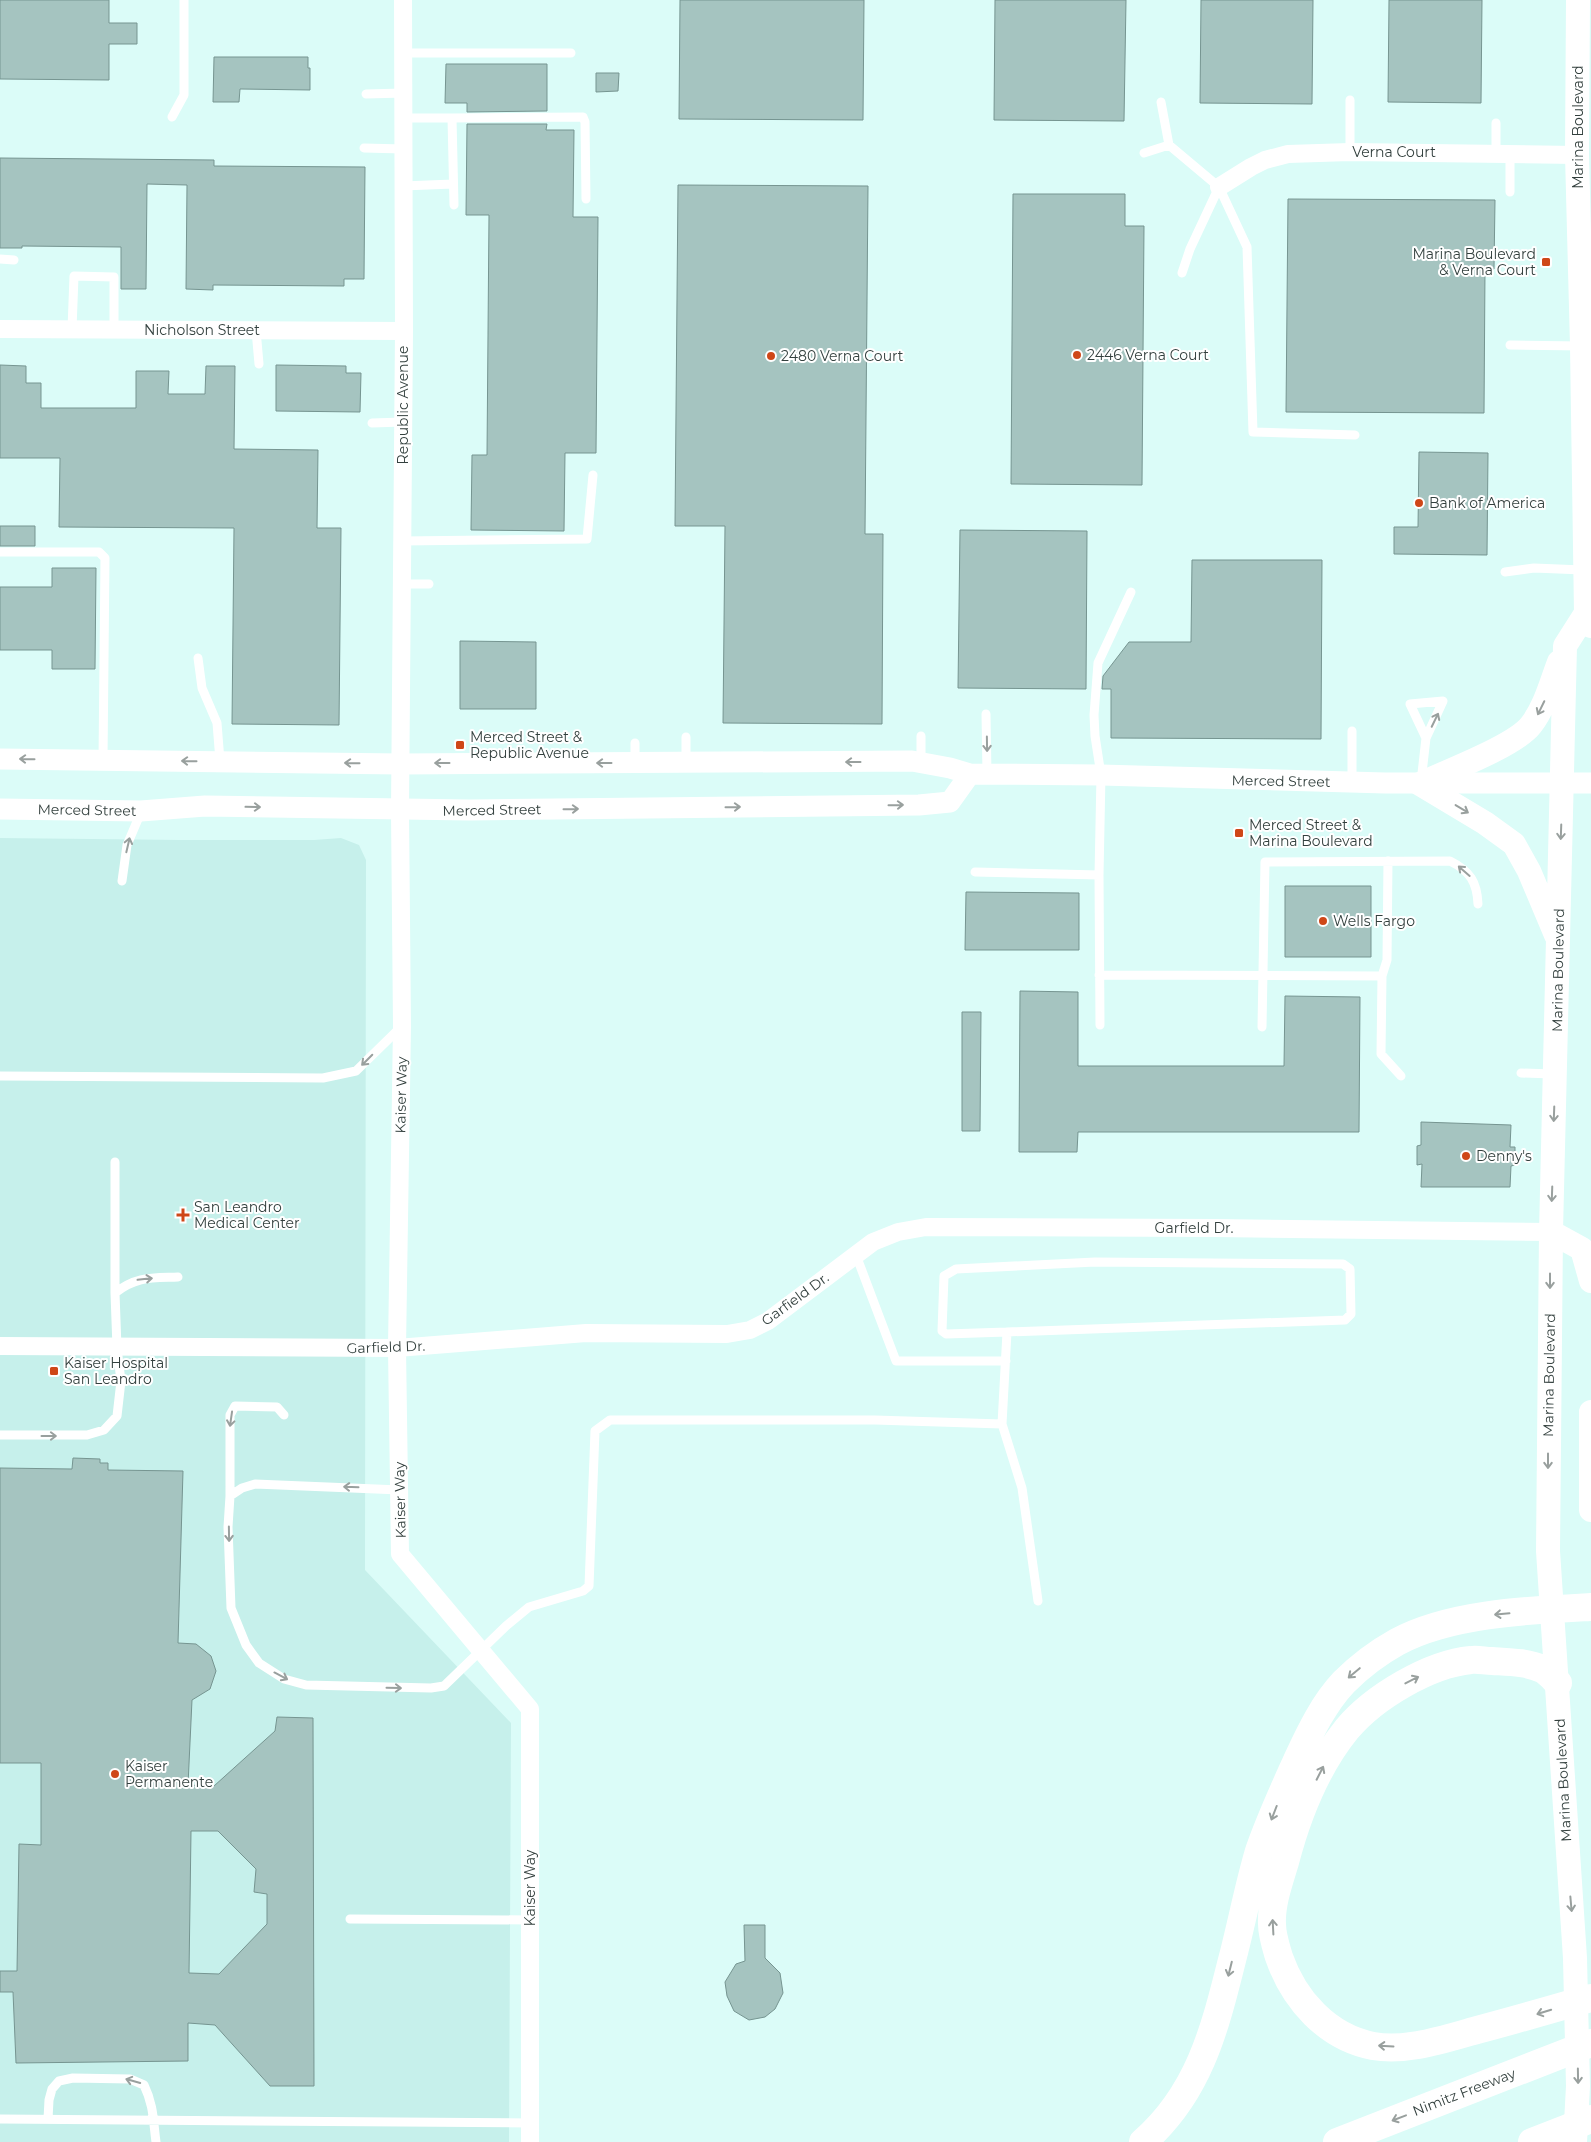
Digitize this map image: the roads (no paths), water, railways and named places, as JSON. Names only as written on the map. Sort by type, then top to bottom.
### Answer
[{"type":"highway","points":[[1143,2142],[1175,2109],[1191,2084],[1202,2060],[1226,1987],[1259,1852],[1275,1809],[1310,1732],[1338,1689],[1368,1663],[1398,1642],[1430,1629],[1485,1616],[1591,1607]]},
{"type":"highway","points":[[1558,1683],[1543,1669],[1513,1662],[1471,1660],[1426,1673],[1399,1687],[1375,1703],[1347,1729],[1320,1770],[1293,1832],[1277,1889],[1272,1924],[1274,1942],[1287,1979],[1310,2011],[1324,2023],[1350,2038],[1372,2046],[1400,2047],[1433,2042],[1591,1998]]},
{"type":"highway","name":"Nimitz Freeway","points":[[1337,2142],[1591,2044]]},
{"type":"highway","points":[[1532,2142],[1591,2118]]},
{"type":"main road","name":"Marina Boulevard","points":[[1575,2142],[1578,2086],[1575,1958],[1567,1855],[1558,1683],[1551,1609],[1548,1492],[1550,1232],[1556,1074],[1565,646],[1588,620],[1586,570],[1588,519],[1587,431],[1582,346],[1586,295],[1577,155],[1581,104],[1578,0]]},
{"type":"main road","points":[[1420,784],[1496,749],[1524,733],[1541,708],[1565,646]]},
{"type":"main road","points":[[1420,784],[1485,823],[1514,844],[1529,871],[1559,943]]},
{"type":"main road","points":[[1550,1232],[1582,1249],[1591,1281]]},
{"type":"main road","points":[[1591,1412],[1591,1510]]},
{"type":"street","name":"Republic Avenue","points":[[400,811],[404,331],[403,0]]},
{"type":"street","name":"Verna Court","points":[[1219,187],[1265,160],[1288,154],[1350,152],[1577,155]]},
{"type":"street","name":"Nicholson Street","points":[[0,329],[404,331]]},
{"type":"street","name":"Merced Street","points":[[0,759],[401,764],[635,753],[686,762],[921,763],[979,774],[1101,775],[1352,783],[1591,783]]},
{"type":"street","name":"Merced Street","points":[[0,809],[141,811],[205,806],[400,811],[920,805],[950,802],[979,774]]},
{"type":"street","name":"Kaiser Way","points":[[400,811],[402,1026],[397,1348],[400,1554],[530,1709],[530,2142]]},
{"type":"street","name":"Garfield Dr.","points":[[0,1346],[397,1348],[586,1333],[726,1334],[750,1330],[768,1321],[873,1242],[898,1232],[926,1227],[1550,1232]]},
{"type":"lane","points":[[172,117],[184,95],[184,0]]},
{"type":"lane","points":[[403,52],[571,53]]},
{"type":"lane","points":[[366,94],[403,93]]},
{"type":"lane","points":[[1350,100],[1350,152]]},
{"type":"lane","points":[[1162,102],[1169,145],[1219,187],[1248,247],[1253,432],[1355,435]]},
{"type":"lane","points":[[403,118],[583,117],[585,122],[586,199]]},
{"type":"lane","points":[[452,118],[454,205]]},
{"type":"lane","points":[[1496,123],[1510,192]]},
{"type":"lane","points":[[1144,152],[1169,145]]},
{"type":"lane","points":[[364,148],[403,149]]},
{"type":"lane","points":[[404,186],[453,184]]},
{"type":"lane","points":[[1182,273],[1190,249],[1219,187]]},
{"type":"lane","points":[[0,259],[14,260]]},
{"type":"lane","points":[[72,329],[74,276],[114,276],[114,330]]},
{"type":"lane","points":[[256,330],[259,364]]},
{"type":"lane","points":[[1510,345],[1582,346]]},
{"type":"lane","points":[[372,423],[403,422]]},
{"type":"lane","points":[[402,541],[587,539],[593,475]]},
{"type":"lane","points":[[0,552],[99,552],[104,558],[103,760]]},
{"type":"lane","points":[[1505,572],[1534,568],[1586,570]]},
{"type":"lane","points":[[402,584],[429,584]]},
{"type":"lane","points":[[1100,1025],[1099,875],[1101,775],[1094,715],[1098,663],[1132,592]]},
{"type":"lane","points":[[198,658],[202,688],[217,723],[220,762]]},
{"type":"lane","points":[[1420,784],[1426,738],[1443,701],[1410,704],[1426,738]]},
{"type":"lane","points":[[979,774],[986,714]]},
{"type":"lane","points":[[1352,730],[1352,783]]},
{"type":"lane","points":[[921,736],[921,763]]},
{"type":"lane","points":[[686,737],[686,762]]},
{"type":"lane","points":[[122,881],[127,845],[141,811]]},
{"type":"lane","points":[[1388,860],[1388,960],[1382,976],[1381,1054],[1400,1076]]},
{"type":"lane","points":[[1262,1027],[1265,862],[1450,861],[1468,873],[1474,881],[1478,890],[1478,904]]},
{"type":"lane","points":[[975,872],[1099,875]]},
{"type":"lane","points":[[1099,975],[1382,976]]},
{"type":"lane","points":[[0,1076],[323,1078],[356,1072],[402,1026]]},
{"type":"lane","points":[[1521,1073],[1556,1074]]},
{"type":"lane","points":[[0,1435],[87,1435],[104,1430],[117,1416],[120,1381],[116,1348],[115,1162]]},
{"type":"lane","points":[[856,1255],[896,1361],[1006,1360]]},
{"type":"lane","points":[[1095,1262],[1343,1264],[1350,1269],[1351,1314],[1345,1320],[1007,1332],[946,1334],[942,1330],[944,1276],[956,1269],[1095,1262]]},
{"type":"lane","points":[[115,1293],[126,1284],[140,1279],[178,1277]]},
{"type":"lane","points":[[1007,1332],[1002,1424],[1022,1488],[1038,1601]]},
{"type":"lane","points":[[284,1415],[277,1407],[235,1406],[230,1415],[230,1608],[246,1646],[259,1663],[284,1679],[306,1686],[431,1688],[444,1686],[529,1607],[583,1592],[588,1586],[595,1431],[610,1420],[875,1420],[1002,1424]]},
{"type":"lane","points":[[230,1496],[242,1488],[256,1484],[400,1490]]},
{"type":"lane","points":[[350,1919],[531,1920]]},
{"type":"lane","points":[[48,2119],[49,2100],[52,2089],[59,2081],[73,2078],[130,2079],[144,2084],[150,2097],[155,2120],[156,2142]]},
{"type":"lane","points":[[0,2119],[530,2122]]},
{"type":"place","name":"Marina Boulevard & Verna Court","points":[[1546,262]]},
{"type":"place","name":"2446 Verna Court","points":[[1077,355]]},
{"type":"place","name":"2480 Verna Court","points":[[771,356]]},
{"type":"place","name":"Bank of America","points":[[1419,503]]},
{"type":"place","name":"Merced Street & Republic Avenue","points":[[460,745]]},
{"type":"place","name":"Merced Street & Marina Boulevard","points":[[1239,833]]},
{"type":"place","name":"Wells Fargo","points":[[1323,921]]},
{"type":"place","name":"Denny's","points":[[1466,1156]]},
{"type":"place","name":"San Leandro Medical Center","points":[[183,1215]]},
{"type":"place","name":"Kaiser Hospital San Leandro","points":[[54,1371]]},
{"type":"place","name":"Kaiser Permanente","points":[[115,1774]]}]
